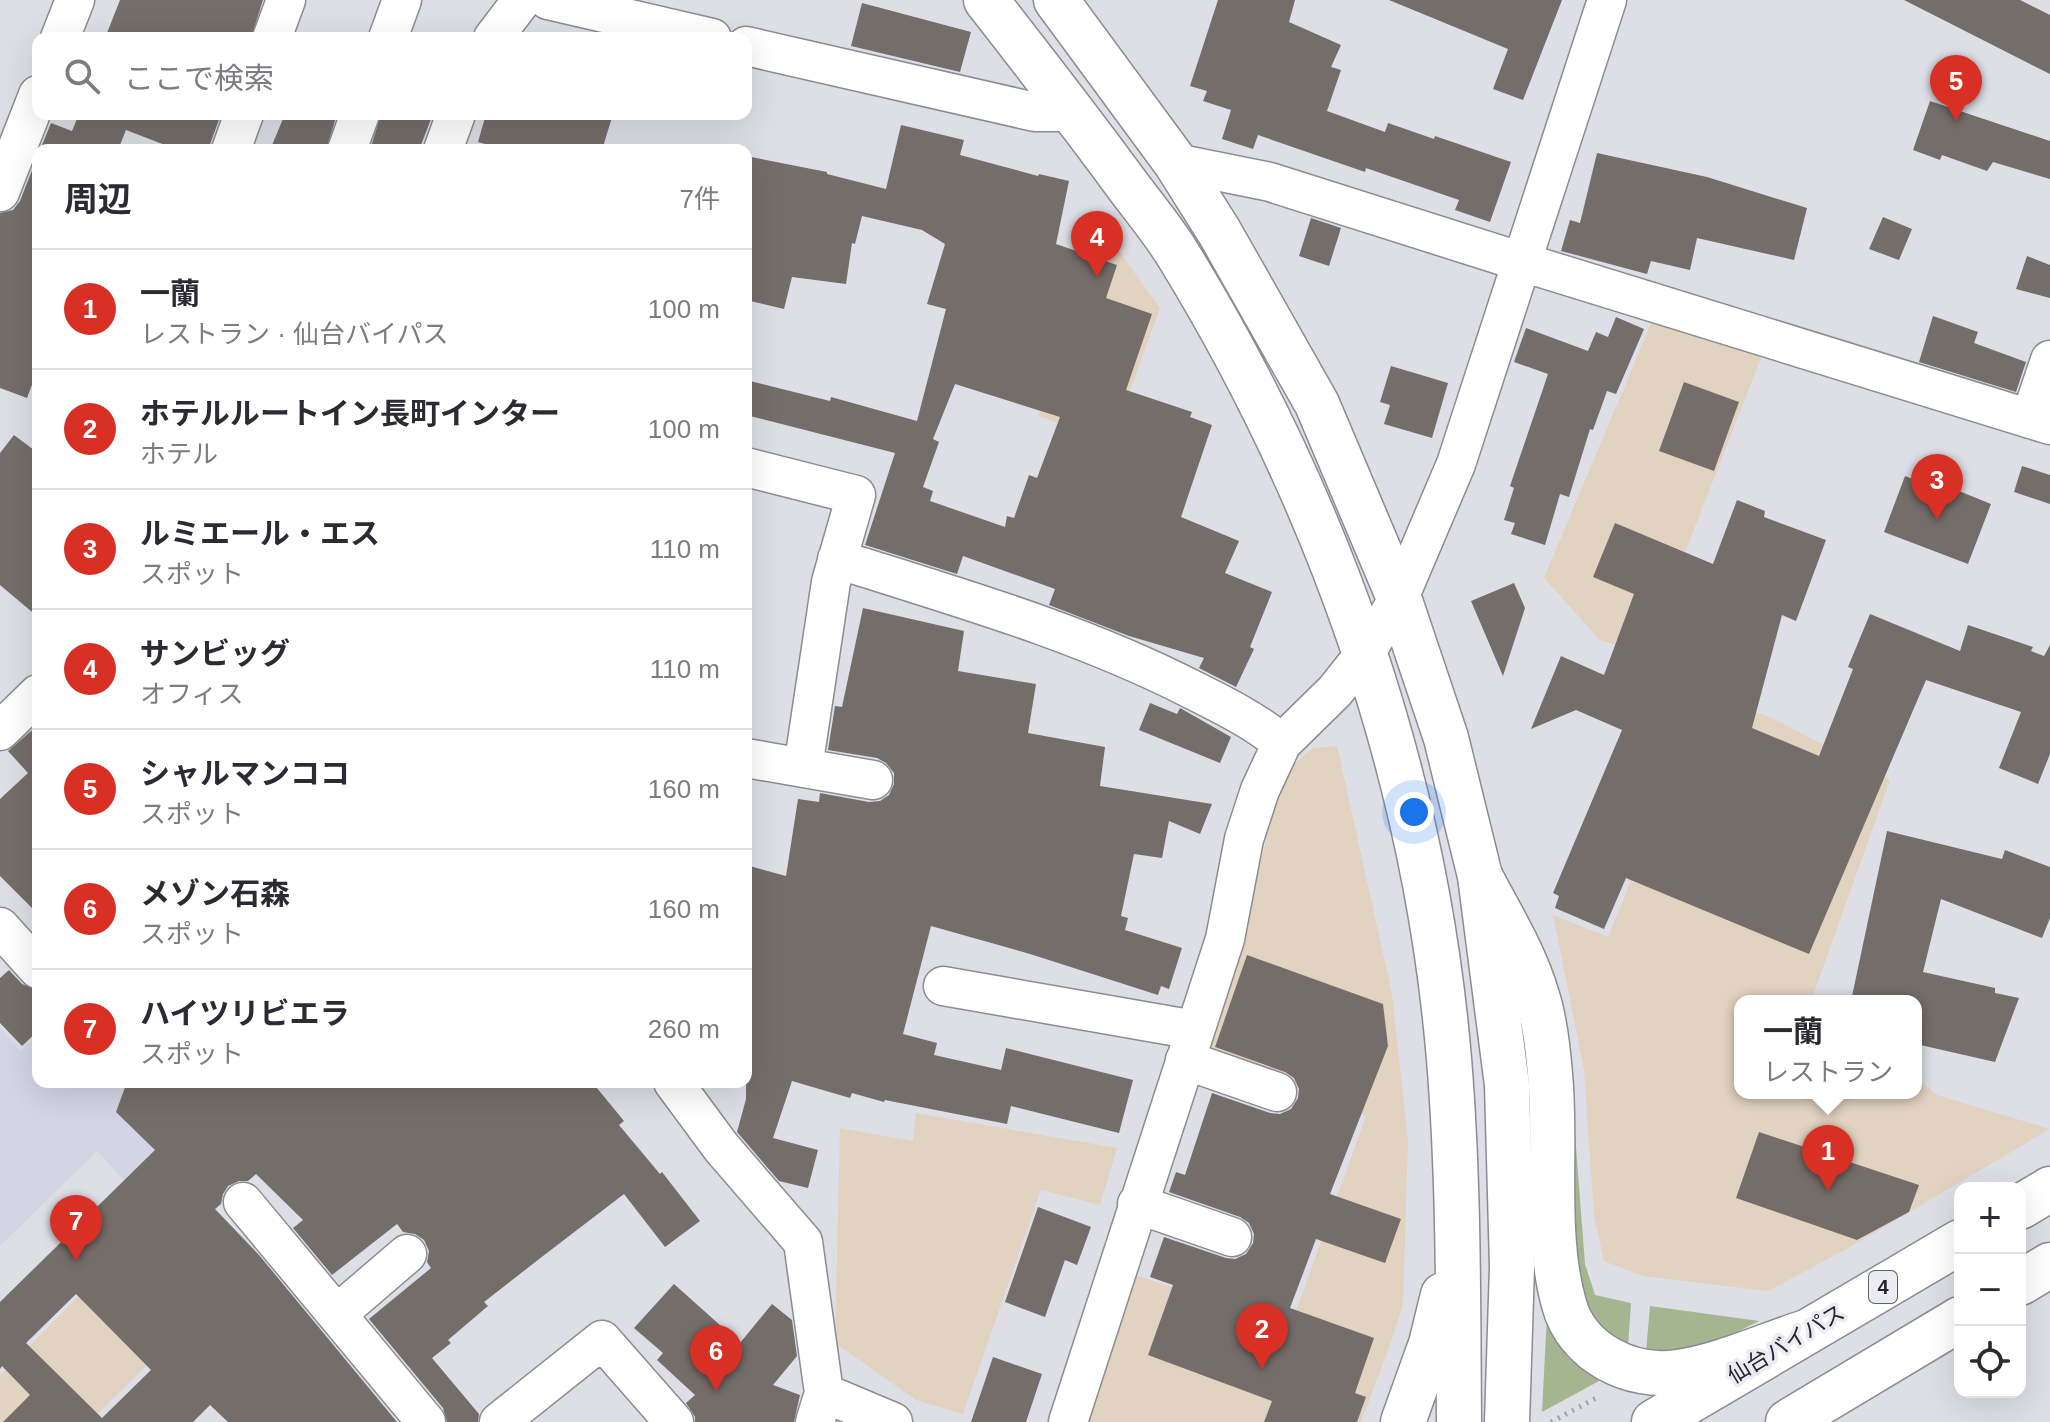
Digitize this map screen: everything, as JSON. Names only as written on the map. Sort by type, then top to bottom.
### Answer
[{"type":"main road","points":[[986,0],[1175,251],[1239,362],[1288,456],[1366,652],[1409,808],[1426,887],[1449,1057],[1458,1236],[1459,1422]]},
{"type":"main road","points":[[1056,0],[1176,163],[1220,233],[1317,404],[1399,598],[1446,738],[1480,876],[1507,1085],[1512,1267],[1507,1422]]},
{"type":"main road","points":[[1480,876],[1529,971],[1538,999],[1550,1074],[1555,1263],[1564,1307],[1576,1328],[1605,1358],[1628,1369],[1651,1374],[1693,1368],[1806,1332]]},
{"type":"main road","points":[[2026,1203],[2050,1189]]},
{"type":"main road","points":[[1403,1422],[1431,1344],[1458,1236]]},
{"type":"main road","name":"仙台バイパス","points":[[1654,1422],[1954,1246]]},
{"type":"main road","points":[[2026,1279],[2050,1265]]},
{"type":"main road","points":[[1792,1420],[1954,1323]]},
{"type":"street","points":[[62,32],[75,0]]},
{"type":"street","points":[[274,32],[286,0]]},
{"type":"street","points":[[390,32],[402,0]]},
{"type":"street","points":[[498,32],[522,0]]},
{"type":"street","points":[[548,0],[686,32]]},
{"type":"street","points":[[1068,1422],[1225,939],[1244,839],[1260,790],[1282,743],[1335,691],[1366,652],[1399,598],[1456,464],[1607,0]]},
{"type":"street","points":[[752,47],[1035,112],[1073,112]]},
{"type":"street","points":[[0,192],[32,110]]},
{"type":"street","points":[[233,144],[242,120]]},
{"type":"street","points":[[349,144],[358,120]]},
{"type":"street","points":[[445,144],[454,120]]},
{"type":"street","points":[[1176,163],[1270,182],[2040,422],[2050,360]]},
{"type":"street","points":[[752,469],[856,495],[837,559],[803,768]]},
{"type":"street","points":[[837,559],[998,610],[1144,665],[1260,724],[1282,743]]},
{"type":"street","points":[[0,731],[32,700]]},
{"type":"street","points":[[752,759],[873,780]]},
{"type":"street","points":[[0,927],[32,962]]},
{"type":"street","points":[[943,986],[1190,1045],[1277,1092]]},
{"type":"street","points":[[677,1088],[721,1147],[803,1242],[820,1408],[893,1422]]},
{"type":"street","points":[[243,1202],[426,1422]]},
{"type":"street","points":[[1137,1204],[1232,1237]]},
{"type":"street","points":[[337,1314],[407,1254]]},
{"type":"street","points":[[499,1422],[602,1340],[674,1422]]},
{"type":"path","points":[[1551,1422],[1604,1394]]},
{"type":"shaded area","points":[[1101,226],[1160,308],[1112,441],[1038,416]]},
{"type":"shaded area","points":[[1653,319],[1763,353],[1644,657],[1599,639],[1544,578]]},
{"type":"shaded area","points":[[1708,692],[1776,720],[1890,780],[1813,995],[1734,995],[1734,1099],[1922,1099],[1922,1082],[1937,1095],[2050,1129],[1960,1182],[1954,1182],[1954,1186],[1850,1247],[1768,1291],[1643,1276],[1604,1261],[1594,1215],[1584,1070],[1553,915],[1608,937]]},
{"type":"shaded area","points":[[1337,746],[1392,994],[1408,1141],[1403,1304],[1391,1342],[1361,1422],[1085,1422],[1135,1275],[1291,1325],[1366,1116],[1205,1058],[1242,941],[1276,798],[1290,768],[1313,748]]},
{"type":"shaded area","points":[[0,1028],[21,1051],[32,1040],[32,1088],[275,1088],[157,1216],[97,1151],[0,1246]]},
{"type":"shaded area","points":[[916,1113],[1117,1148],[1100,1205],[1041,1190],[963,1414],[916,1400],[835,1343],[840,1128],[913,1141]]},
{"type":"shaded area","points":[[157,1216],[219,1294],[89,1422],[0,1422],[0,1376]]},
{"type":"green space","points":[[1570,1069],[1585,1264],[1595,1295],[1631,1303],[1628,1347],[1612,1340],[1589,1311],[1573,1250]]},
{"type":"green space","points":[[1650,1306],[1759,1321],[1713,1344],[1684,1354],[1646,1352]]},
{"type":"green space","points":[[1547,1315],[1568,1358],[1599,1381],[1542,1412]]},
{"type":"building","points":[[120,0],[263,0],[253,32],[107,32]]},
{"type":"building","points":[[1218,0],[1295,0],[1289,22],[1341,45],[1331,67],[1341,70],[1327,111],[1385,132],[1388,123],[1434,139],[1435,136],[1511,162],[1490,222],[1455,210],[1459,200],[1366,168],[1365,172],[1258,135],[1253,149],[1222,139],[1231,110],[1203,101],[1207,91],[1190,86]]},
{"type":"building","points":[[1389,0],[1562,0],[1523,100],[1493,89],[1508,49]]},
{"type":"building","points":[[1904,0],[2020,0],[2050,15],[2050,74]]},
{"type":"building","points":[[862,3],[971,32],[960,72],[851,46]]},
{"type":"building","points":[[1930,101],[2050,141],[2050,179],[1993,162],[1987,171],[1942,155],[1940,160],[1913,150]]},
{"type":"building","points":[[77,120],[219,120],[210,144],[162,144],[126,130],[120,144],[42,144],[51,123],[72,131]]},
{"type":"building","points":[[282,120],[335,120],[328,144],[272,144]]},
{"type":"building","points":[[379,120],[431,120],[421,144],[372,144]]},
{"type":"building","points":[[484,120],[611,120],[604,144],[478,142]]},
{"type":"building","points":[[901,125],[964,140],[960,155],[1069,181],[1056,244],[1117,265],[1106,298],[1152,314],[1126,390],[1192,412],[1190,417],[1212,425],[1181,517],[1239,541],[1225,573],[1272,592],[1250,647],[1254,649],[1236,687],[1199,668],[1204,658],[1129,636],[1049,605],[1055,589],[963,556],[957,574],[865,545],[895,453],[752,417],[752,382],[830,401],[831,397],[917,421],[946,309],[927,304],[945,244],[922,230],[862,216],[855,244],[852,243],[846,284],[792,277],[784,309],[752,301],[752,157],[886,189]],"holes":[[[955,384],[1060,417],[1037,478],[1029,475],[1014,518],[1007,516],[1005,527],[930,501],[933,491],[923,487],[939,442],[933,439]]]},
{"type":"building","points":[[1597,153],[1707,177],[1807,208],[1794,260],[1697,238],[1690,270],[1651,261],[1647,274],[1561,251],[1570,220],[1580,223]]},
{"type":"building","points":[[32,170],[32,385],[27,398],[0,388],[0,213],[13,210],[20,201]]},
{"type":"building","points":[[1883,217],[1912,229],[1899,260],[1869,249]]},
{"type":"building","points":[[1311,218],[1341,228],[1329,266],[1299,256]]},
{"type":"building","points":[[2027,256],[2050,265],[2050,298],[2016,289]]},
{"type":"building","points":[[1933,316],[1978,332],[1974,343],[2026,362],[2016,392],[1919,362]]},
{"type":"building","points":[[1616,317],[1644,329],[1616,394],[1607,391],[1593,430],[1590,429],[1569,497],[1560,494],[1545,545],[1511,534],[1515,523],[1504,520],[1514,488],[1510,486],[1548,374],[1514,362],[1526,328],[1588,351],[1596,332],[1608,337]]},
{"type":"building","points":[[1391,366],[1448,383],[1432,438],[1384,424],[1390,405],[1380,402]]},
{"type":"building","points":[[1684,382],[1739,402],[1714,471],[1659,451]]},
{"type":"building","points":[[14,435],[32,448],[32,612],[0,585],[0,453]]},
{"type":"building","points":[[2022,466],[2050,475],[2050,504],[2014,492]]},
{"type":"building","points":[[1917,474],[1991,504],[1968,564],[1884,532],[1905,476],[1915,480]]},
{"type":"building","points":[[1737,500],[1765,511],[1764,517],[1826,540],[1796,621],[1782,615],[1752,728],[1819,756],[1853,669],[1848,667],[1870,614],[1960,651],[1968,625],[2033,647],[2031,651],[2044,656],[2050,645],[2050,754],[2038,784],[1999,768],[2021,712],[1926,680],[1809,954],[1626,878],[1604,929],[1555,908],[1559,896],[1553,893],[1622,730],[1576,710],[1531,729],[1561,656],[1604,675],[1634,594],[1593,577],[1615,523],[1713,564]]},
{"type":"building","points":[[1514,583],[1525,608],[1503,676],[1471,601]]},
{"type":"building","points":[[863,608],[964,631],[958,671],[1036,684],[1028,733],[1105,747],[1100,786],[1212,804],[1200,834],[1169,821],[1162,858],[1134,854],[1121,916],[1128,918],[1125,930],[1182,948],[1169,989],[1161,986],[1158,995],[931,926],[903,1034],[937,1043],[934,1055],[1001,1070],[1006,1048],[1133,1080],[1119,1133],[1011,1106],[1007,1124],[884,1102],[852,1093],[850,1098],[792,1081],[773,1138],[818,1150],[808,1188],[779,1181],[737,1132],[746,1088],[752,1088],[752,867],[786,876],[798,799],[819,802],[820,793],[869,802],[880,801],[889,795],[894,784],[894,773],[877,758],[828,750],[835,706],[842,707]]},
{"type":"building","points":[[1150,703],[1177,714],[1180,708],[1231,737],[1220,763],[1139,730]]},
{"type":"building","points":[[32,730],[32,908],[0,876],[0,799],[28,773],[8,751]]},
{"type":"building","points":[[1887,831],[2002,859],[2005,850],[2050,867],[2050,918],[2042,938],[1941,899],[1923,972],[1995,988],[1995,993],[2019,998],[1995,1062],[1922,1045],[1922,995],[1852,995]]},
{"type":"building","points":[[1247,955],[1383,1004],[1388,1046],[1330,1194],[1401,1219],[1385,1263],[1316,1239],[1290,1308],[1374,1338],[1355,1393],[1366,1397],[1357,1422],[1264,1422],[1272,1401],[1148,1355],[1173,1285],[1150,1277],[1164,1237],[1235,1259],[1246,1254],[1253,1243],[1254,1234],[1249,1223],[1240,1217],[1169,1192],[1176,1172],[1185,1175],[1212,1093],[1280,1114],[1291,1109],[1298,1098],[1299,1089],[1294,1078],[1285,1072],[1215,1047]]},
{"type":"building","points":[[9,970],[22,984],[32,988],[32,1037],[22,1046],[0,1023],[0,978]]},
{"type":"building","points":[[125,1088],[597,1088],[624,1121],[619,1125],[660,1174],[662,1172],[700,1221],[665,1247],[624,1194],[484,1302],[488,1306],[432,1358],[479,1414],[478,1422],[447,1422],[443,1408],[369,1319],[431,1268],[427,1262],[429,1251],[424,1240],[415,1234],[403,1232],[397,1224],[332,1275],[293,1228],[303,1220],[256,1174],[248,1181],[228,1186],[221,1204],[215,1209],[259,1255],[397,1422],[228,1422],[210,1405],[193,1422],[3,1422],[30,1395],[2,1366],[0,1369],[0,1302],[155,1150],[116,1112]],"holes":[[[76,1294],[151,1370],[102,1418],[26,1343]]]},
{"type":"building","points":[[1759,1132],[1919,1185],[1909,1212],[1857,1240],[1736,1198]]},
{"type":"building","points":[[1038,1207],[1091,1227],[1077,1265],[1065,1260],[1045,1317],[1005,1302]]},
{"type":"building","points":[[674,1284],[740,1343],[772,1304],[792,1320],[797,1356],[773,1385],[800,1395],[794,1422],[695,1422],[686,1403],[695,1395],[657,1360],[663,1353],[634,1328]]},
{"type":"building","points":[[993,1357],[1042,1374],[1026,1422],[971,1422]]},
{"type":"place","name":"シャルマンココ","points":[[1956,121]]},
{"type":"place","name":"サンビッグ","points":[[1097,277]]},
{"type":"place","name":"ルミエール・エス","points":[[1937,520]]},
{"type":"place","name":"一蘭","points":[[1828,1191]]},
{"type":"place","name":"ハイツリビエラ","points":[[76,1261]]},
{"type":"place","name":"ホテルルートイン長町インター","points":[[1262,1369]]},
{"type":"place","name":"メゾン石森","points":[[716,1391]]}]
